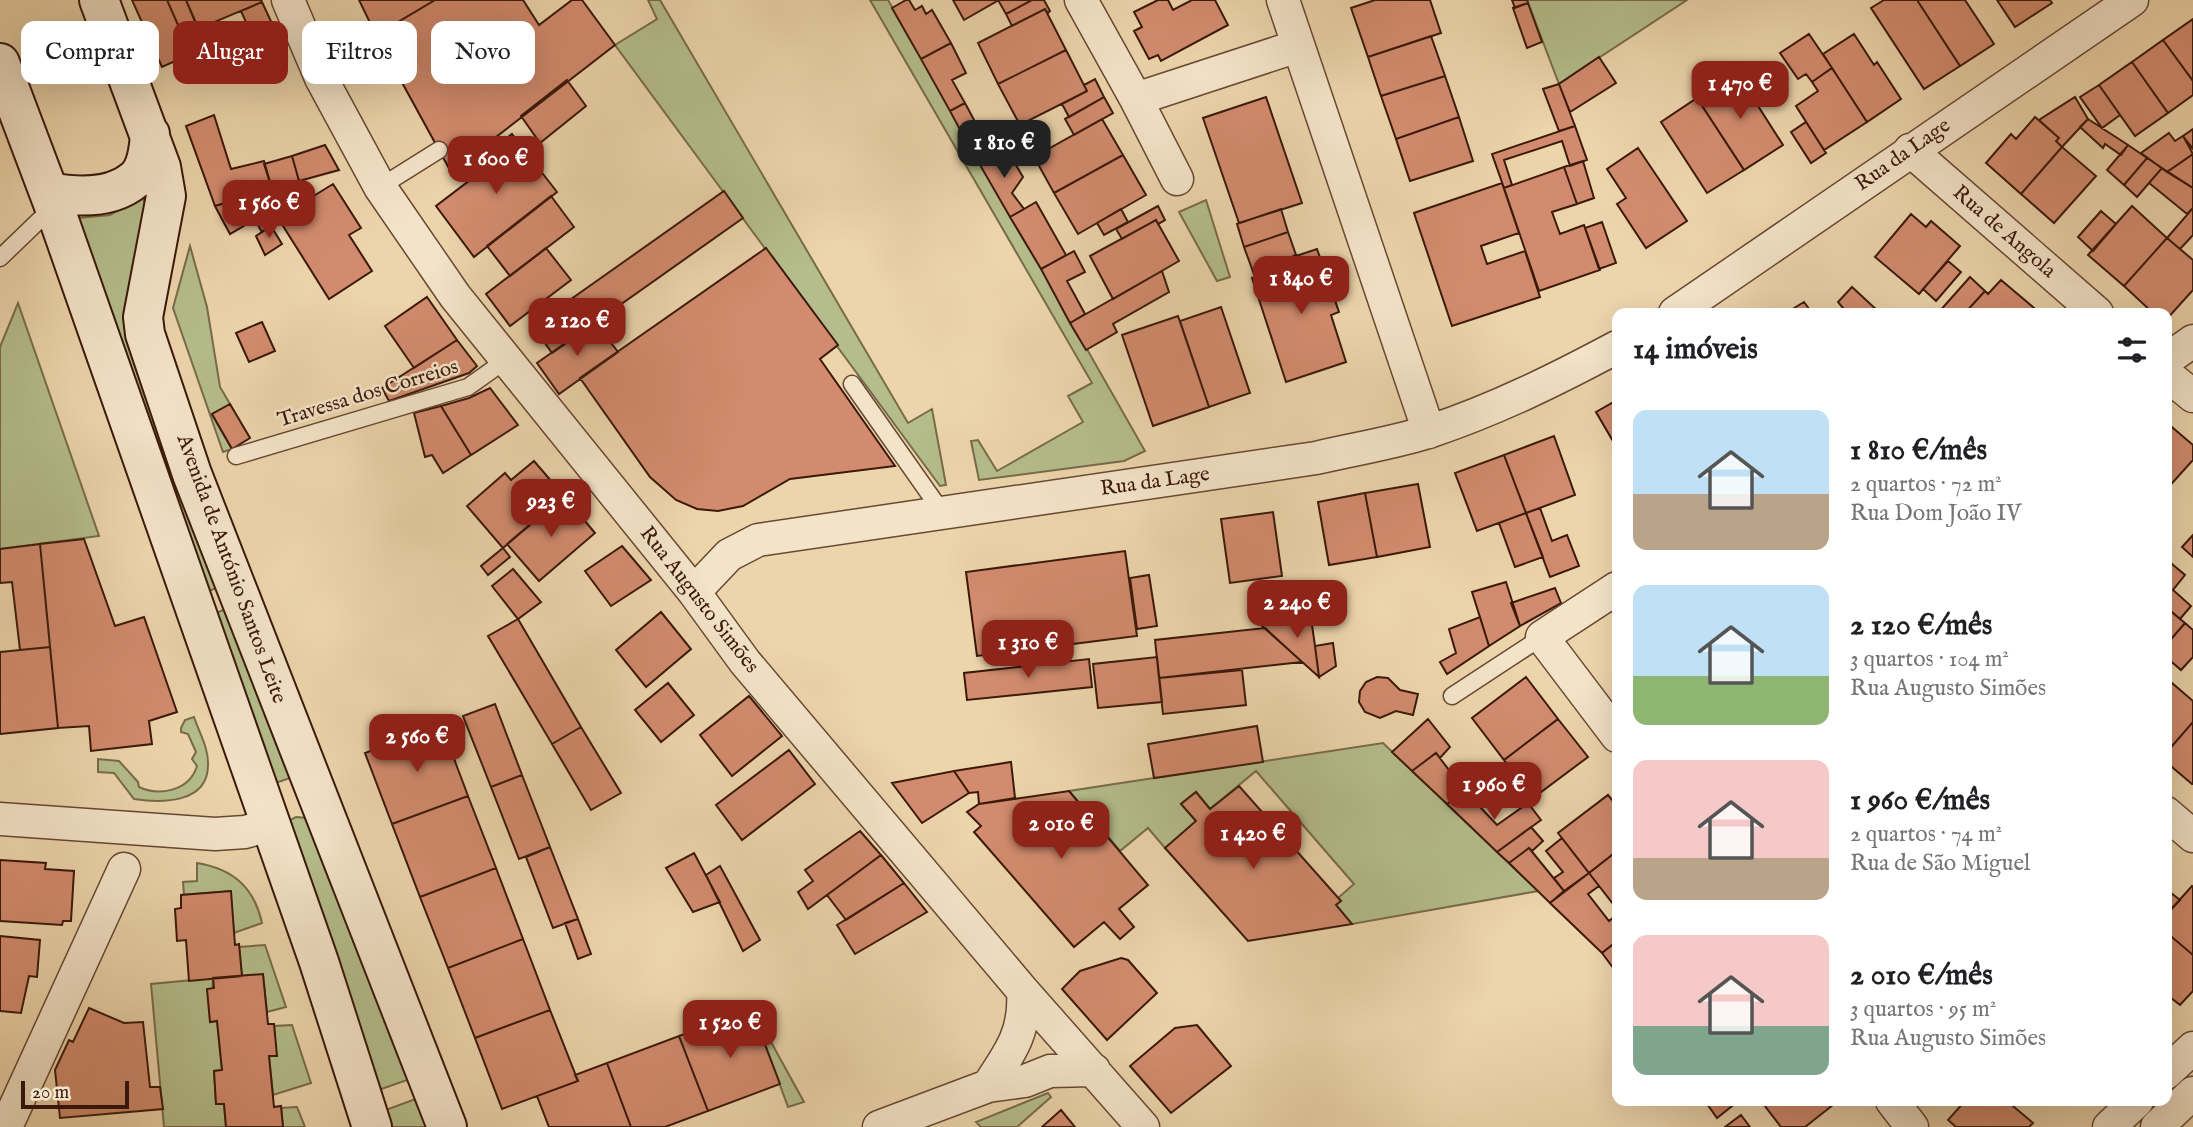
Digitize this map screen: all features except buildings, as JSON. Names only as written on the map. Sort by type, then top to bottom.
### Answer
[{"type":"main road","name":"Avenida de António Santos Leite","points":[[99,0],[150,134],[161,167],[166,197],[143,317],[145,334],[192,474],[447,1127]]},
{"type":"main road","points":[[0,63],[51,199],[270,825],[372,1127]]},
{"type":"main road","points":[[51,199],[105,193],[135,180],[145,164],[150,134]]},
{"type":"main road","points":[[270,825],[274,810],[287,800],[318,801]]},
{"type":"street","name":"Rua Augusto Simões","points":[[288,0],[321,78],[380,187],[455,296],[695,592],[745,662],[1023,991],[1143,1127]]},
{"type":"street","points":[[1081,0],[1177,179]]},
{"type":"street","points":[[1283,0],[1429,432]]},
{"type":"street","name":"Rua da Lage","points":[[1682,308],[2133,0]]},
{"type":"street","points":[[1136,99],[1298,46]]},
{"type":"street","name":"Rua de Angola","points":[[1910,150],[2091,308]]},
{"type":"street","points":[[2172,356],[2193,341]]},
{"type":"street","name":"Rua da Lage","points":[[695,592],[729,555],[758,540],[1316,458],[1429,432],[1544,387],[1612,349]]},
{"type":"street","points":[[2172,379],[2193,397]]},
{"type":"street","points":[[1612,591],[1542,637],[1612,729]]},
{"type":"street","points":[[2172,818],[2193,836]]},
{"type":"street","points":[[0,819],[215,834],[245,832],[270,825]]},
{"type":"street","points":[[6,1127],[124,869]]},
{"type":"street","points":[[988,1086],[1011,1053],[1025,1013],[1023,991]]},
{"type":"street","points":[[2172,1067],[2193,1048]]},
{"type":"street","points":[[879,1127],[988,1086],[1025,1081],[1050,1071],[1094,1070]]},
{"type":"street","points":[[2157,1127],[2193,1093]]},
{"type":"street","points":[[1896,1106],[1912,1127]]},
{"type":"street","points":[[2109,1127],[2132,1106]]},
{"type":"lane","points":[[380,187],[439,150]]},
{"type":"lane","points":[[0,258],[51,199]]},
{"type":"lane","name":"Travessa dos Correios","points":[[236,456],[468,387],[506,360]]},
{"type":"lane","points":[[852,384],[942,512]]},
{"type":"lane","points":[[1452,696],[1542,637]]},
{"type":"green space","points":[[648,0],[660,0],[908,423],[932,409],[946,485],[940,486],[615,45],[657,19]]},
{"type":"green space","points":[[870,0],[888,0],[1145,451],[1124,461],[979,480],[971,441],[978,440],[997,471],[1083,422],[1068,396],[1092,383]]},
{"type":"green space","points":[[1527,0],[1687,0],[1559,84]]},
{"type":"green space","points":[[142,196],[145,204],[125,312],[222,586],[201,594],[78,218],[110,215]]},
{"type":"green space","points":[[1206,200],[1230,277],[1217,281],[1179,212]]},
{"type":"green space","points":[[190,246],[207,307],[220,387],[230,404],[212,415],[232,449],[223,452],[173,308]]},
{"type":"green space","points":[[18,303],[99,536],[0,549],[0,347]]},
{"type":"green space","points":[[230,607],[296,776],[267,786],[209,616]]},
{"type":"green space","points":[[194,717],[205,747],[208,765],[206,778],[192,794],[169,800],[134,799],[114,773],[98,772],[98,759],[119,761],[138,782],[139,787],[147,790],[172,790],[187,782],[197,766],[192,759],[196,752],[188,734],[181,732],[181,728],[185,720]]},
{"type":"green space","points":[[1383,743],[1538,891],[1352,924],[1336,905],[1341,901],[1338,898],[1354,884],[1256,771],[1210,809],[1196,792],[1181,804],[1196,821],[1165,848],[1148,828],[1120,851],[1069,791]]},
{"type":"green space","points":[[296,817],[307,818],[413,1078],[373,1092],[290,820]]},
{"type":"green space","points":[[197,863],[221,870],[240,882],[254,899],[262,923],[234,933],[230,891],[184,895],[183,882],[197,881]]},
{"type":"green space","points":[[265,945],[286,1007],[267,1012],[263,975],[242,976],[239,947]]},
{"type":"green space","points":[[213,978],[211,1022],[217,1021],[222,1070],[214,1071],[216,1104],[224,1104],[226,1127],[164,1127],[151,984]]},
{"type":"green space","points":[[292,1025],[311,1083],[273,1095],[269,1056],[276,1056],[274,1026]]},
{"type":"green space","points":[[771,1042],[804,1102],[788,1107],[765,1044]]},
{"type":"green space","points":[[1048,1093],[1051,1097],[1017,1127],[981,1127],[976,1122]]},
{"type":"green space","points":[[421,1097],[433,1127],[386,1127],[380,1112]]},
{"type":"green space","points":[[297,1107],[305,1127],[283,1127],[281,1108]]}]
